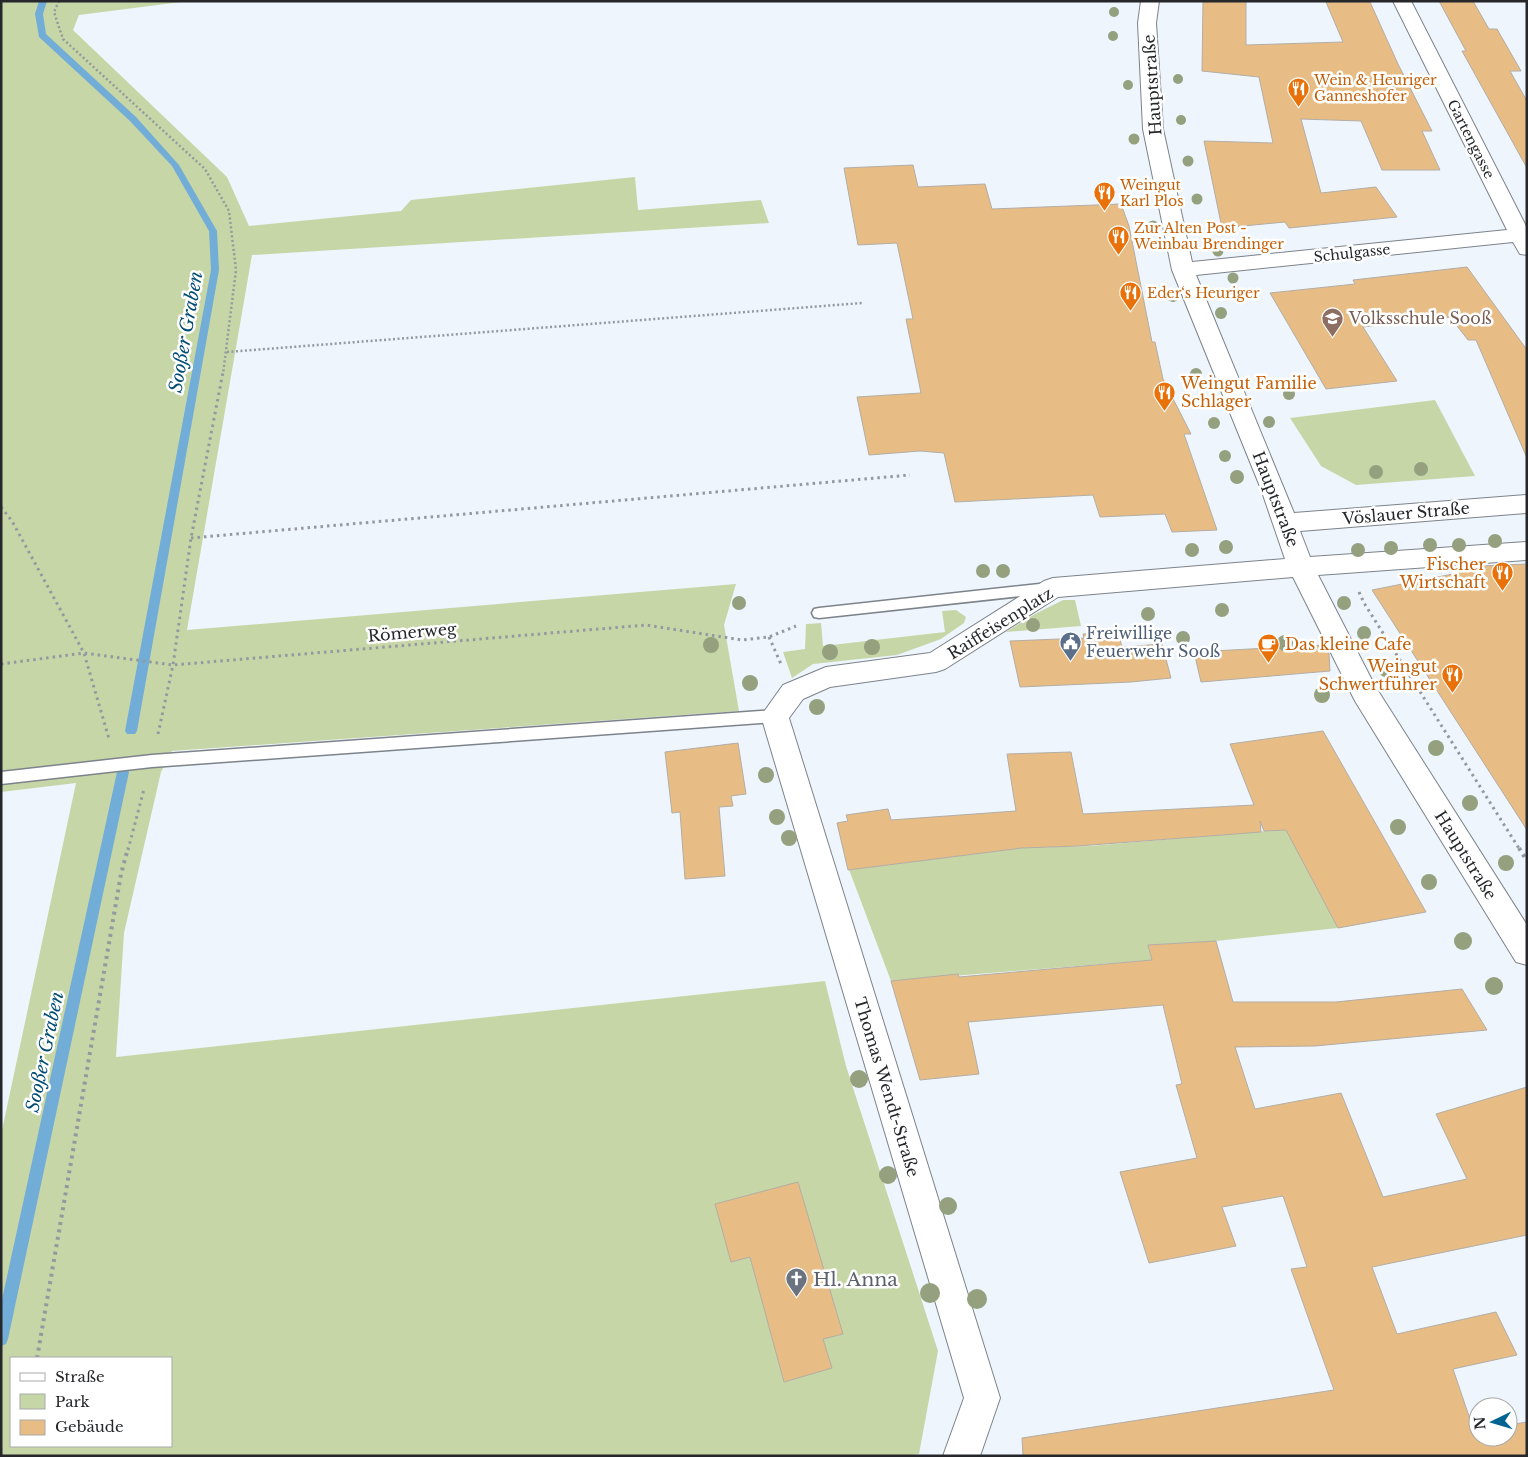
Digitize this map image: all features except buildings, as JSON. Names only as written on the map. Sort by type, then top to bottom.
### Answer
[{"type":"street","name":"Hauptstraße","points":[[1150,1],[1148,23],[1153,129],[1184,270],[1286,523],[1301,567],[1365,692],[1527,952]]},
{"type":"street","name":"Gartengasse","points":[[1402,1],[1523,242]]},
{"type":"street","name":"Schulgasse","points":[[1184,270],[1523,242]]},
{"type":"street","name":"Vöslauer Straße","points":[[1286,523],[1527,504]]},
{"type":"street","points":[[1301,567],[1527,551]]},
{"type":"street","name":"Raiffeisenplatz","points":[[774,716],[793,692],[826,677],[936,662],[1053,588],[1301,567]]},
{"type":"street","name":"Thomas Wendt-Straße","points":[[774,716],[982,1398],[961,1456]]},
{"type":"lane","points":[[819,613],[1053,588]]},
{"type":"lane","points":[[1,778],[152,761],[774,716]]},
{"type":"path","points":[[38,1357],[121,874],[152,761],[173,665],[191,538],[227,352],[236,270],[229,211],[206,169],[63,39],[54,12],[59,1]]},
{"type":"path","points":[[227,352],[862,303]]},
{"type":"path","points":[[191,538],[910,474]]},
{"type":"path","points":[[1,507],[12,521],[84,654],[108,738],[152,761]]},
{"type":"path","points":[[1348,563],[1364,603],[1527,861]]},
{"type":"path","name":"Römerweg","points":[[1,664],[84,654],[173,665],[646,625],[742,640],[780,634],[819,613]]},
{"type":"green space","points":[[1,1],[189,1],[79,15],[73,30],[227,177],[249,226],[401,211],[411,200],[635,177],[638,210],[761,200],[769,223],[252,255],[187,630],[736,584],[724,625],[739,711],[172,751],[161,772],[124,933],[116,1057],[825,981],[846,1066],[938,1351],[919,1454],[905,1456],[1,1456],[1,1135],[76,783],[1,792]]},
{"type":"green space","points":[[1435,400],[1475,476],[1356,485],[1321,466],[1290,418]]},
{"type":"green space","points":[[1063,600],[1075,600],[1081,626],[1006,632],[1035,614]]},
{"type":"green space","points":[[956,610],[966,617],[964,623],[941,639],[897,655],[813,664],[792,678],[783,652],[805,649],[806,624],[821,623],[823,646],[945,632],[942,611]]},
{"type":"green space","points":[[1291,829],[1302,859],[1338,928],[1216,941],[1148,945],[1152,960],[891,981],[848,867],[1022,848],[1090,846]]},
{"type":"waterway","name":"Sooßer Graben","points":[[43,1],[39,14],[42,35],[133,119],[175,165],[213,231],[215,270],[131,731]]},
{"type":"waterway","name":"Sooßer Graben","points":[[1,1339],[123,772]]},
{"type":"place","name":"Wein & Heuriger Ganneshofer","points":[[1298,107]]},
{"type":"place","name":"Weingut Karl Plos","points":[[1104,212]]},
{"type":"place","name":"Zur Alten Post - Weinbau Brendinger","points":[[1118,255]]},
{"type":"place","name":"Eder‘s Heuriger","points":[[1131,312]]},
{"type":"place","name":"Volksschule Sooß","points":[[1333,337]]},
{"type":"place","name":"Weingut Familie Schlager","points":[[1165,411]]},
{"type":"place","name":"Fischer Wirtschaft","points":[[1502,592]]},
{"type":"place","name":"Freiwillige Feuerwehr Sooß","points":[[1070,661]]},
{"type":"place","name":"Das kleine Cafe","points":[[1269,663]]},
{"type":"place","name":"Weingut Schwertführer","points":[[1453,694]]},
{"type":"place","name":"Hl. Anna","points":[[797,1298]]}]
